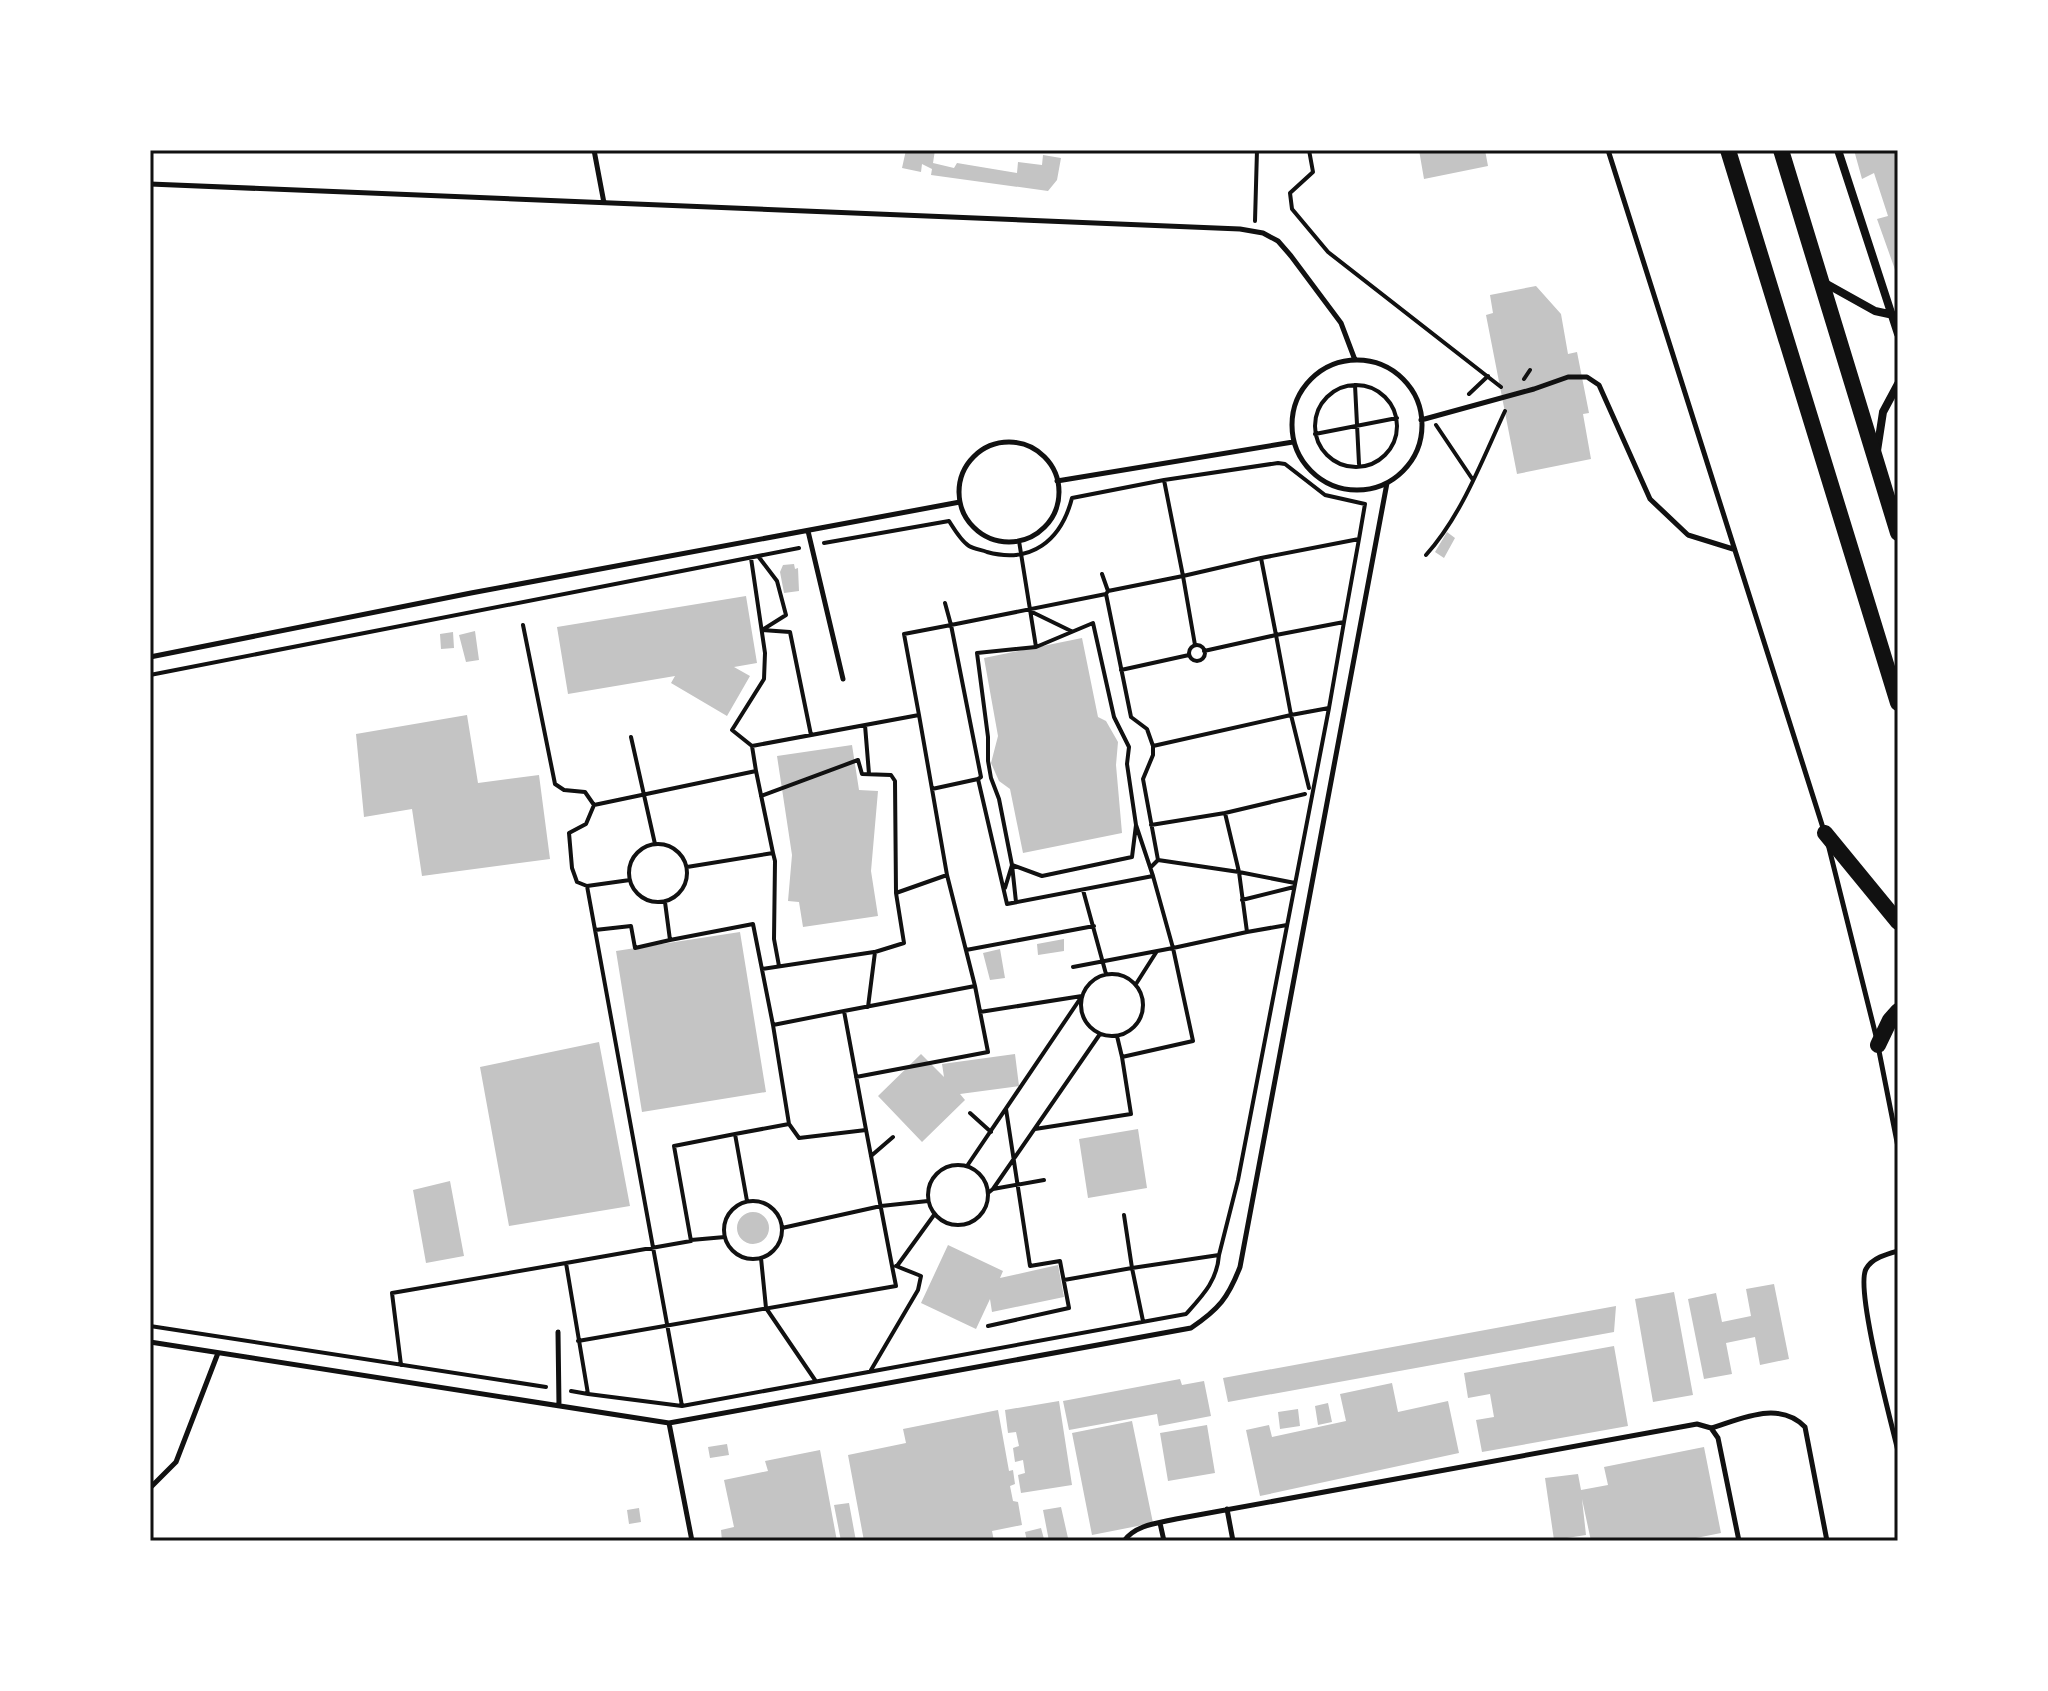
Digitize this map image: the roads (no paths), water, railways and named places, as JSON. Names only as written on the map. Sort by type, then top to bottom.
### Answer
[{"type":"highway","points":[[1728,150],[1898,703]]},
{"type":"highway","points":[[1781,150],[1898,533]]},
{"type":"highway","points":[[1825,833],[1898,922]]},
{"type":"highway","points":[[1878,1045],[1898,1011]]},
{"type":"street","points":[[1838,150],[1898,334]]},
{"type":"street","points":[[1822,281],[1875,311],[1894,316]]},
{"type":"street","points":[[1876,460],[1883,412],[1898,384]]},
{"type":"lane","points":[[594,150],[604,203]]},
{"type":"lane","points":[[1608,150],[1825,833],[1878,1045],[1898,1147]]},
{"type":"lane","points":[[150,184],[1263,233],[1278,241],[1341,323],[1355,360]]},
{"type":"lane","points":[[1355,360],[1384,366],[1407,384],[1417,401],[1421,420],[1420,439],[1414,457],[1402,472],[1387,483],[1359,490],[1330,485],[1308,468],[1294,442],[1291,423],[1295,403],[1304,386],[1327,368],[1355,360]]},
{"type":"lane","points":[[1421,420],[1568,377],[1587,377],[1599,385],[1650,499],[1688,535],[1733,549]]},
{"type":"lane","points":[[1007,442],[1024,444],[1045,459],[1057,481],[1058,497],[1046,525],[1034,535],[1019,541],[1003,542],[988,538],[965,517],[960,502],[959,485],[964,468],[975,455],[990,445],[1007,442]]},
{"type":"lane","points":[[1057,481],[1294,442]]},
{"type":"lane","points":[[150,1342],[669,1423],[1191,1328],[1229,1296],[1240,1267],[1387,483]]},
{"type":"lane","points":[[150,657],[471,593],[960,502]]},
{"type":"lane","points":[[808,531],[843,679]]},
{"type":"lane","points":[[1898,1251],[1873,1260],[1865,1270],[1863,1281],[1866,1309],[1898,1451]]},
{"type":"lane","points":[[558,1332],[559,1406]]},
{"type":"lane","points":[[150,1488],[176,1462],[218,1353]]},
{"type":"lane","points":[[1124,1541],[1141,1527],[1227,1509],[1679,1427],[1697,1424],[1711,1428],[1766,1411],[1798,1419],[1805,1427],[1827,1541]]},
{"type":"lane","points":[[669,1423],[692,1541]]},
{"type":"lane","points":[[1711,1428],[1718,1438],[1739,1541]]},
{"type":"lane","points":[[1227,1509],[1233,1541]]},
{"type":"lane","points":[[1160,1523],[1164,1541]]}]
